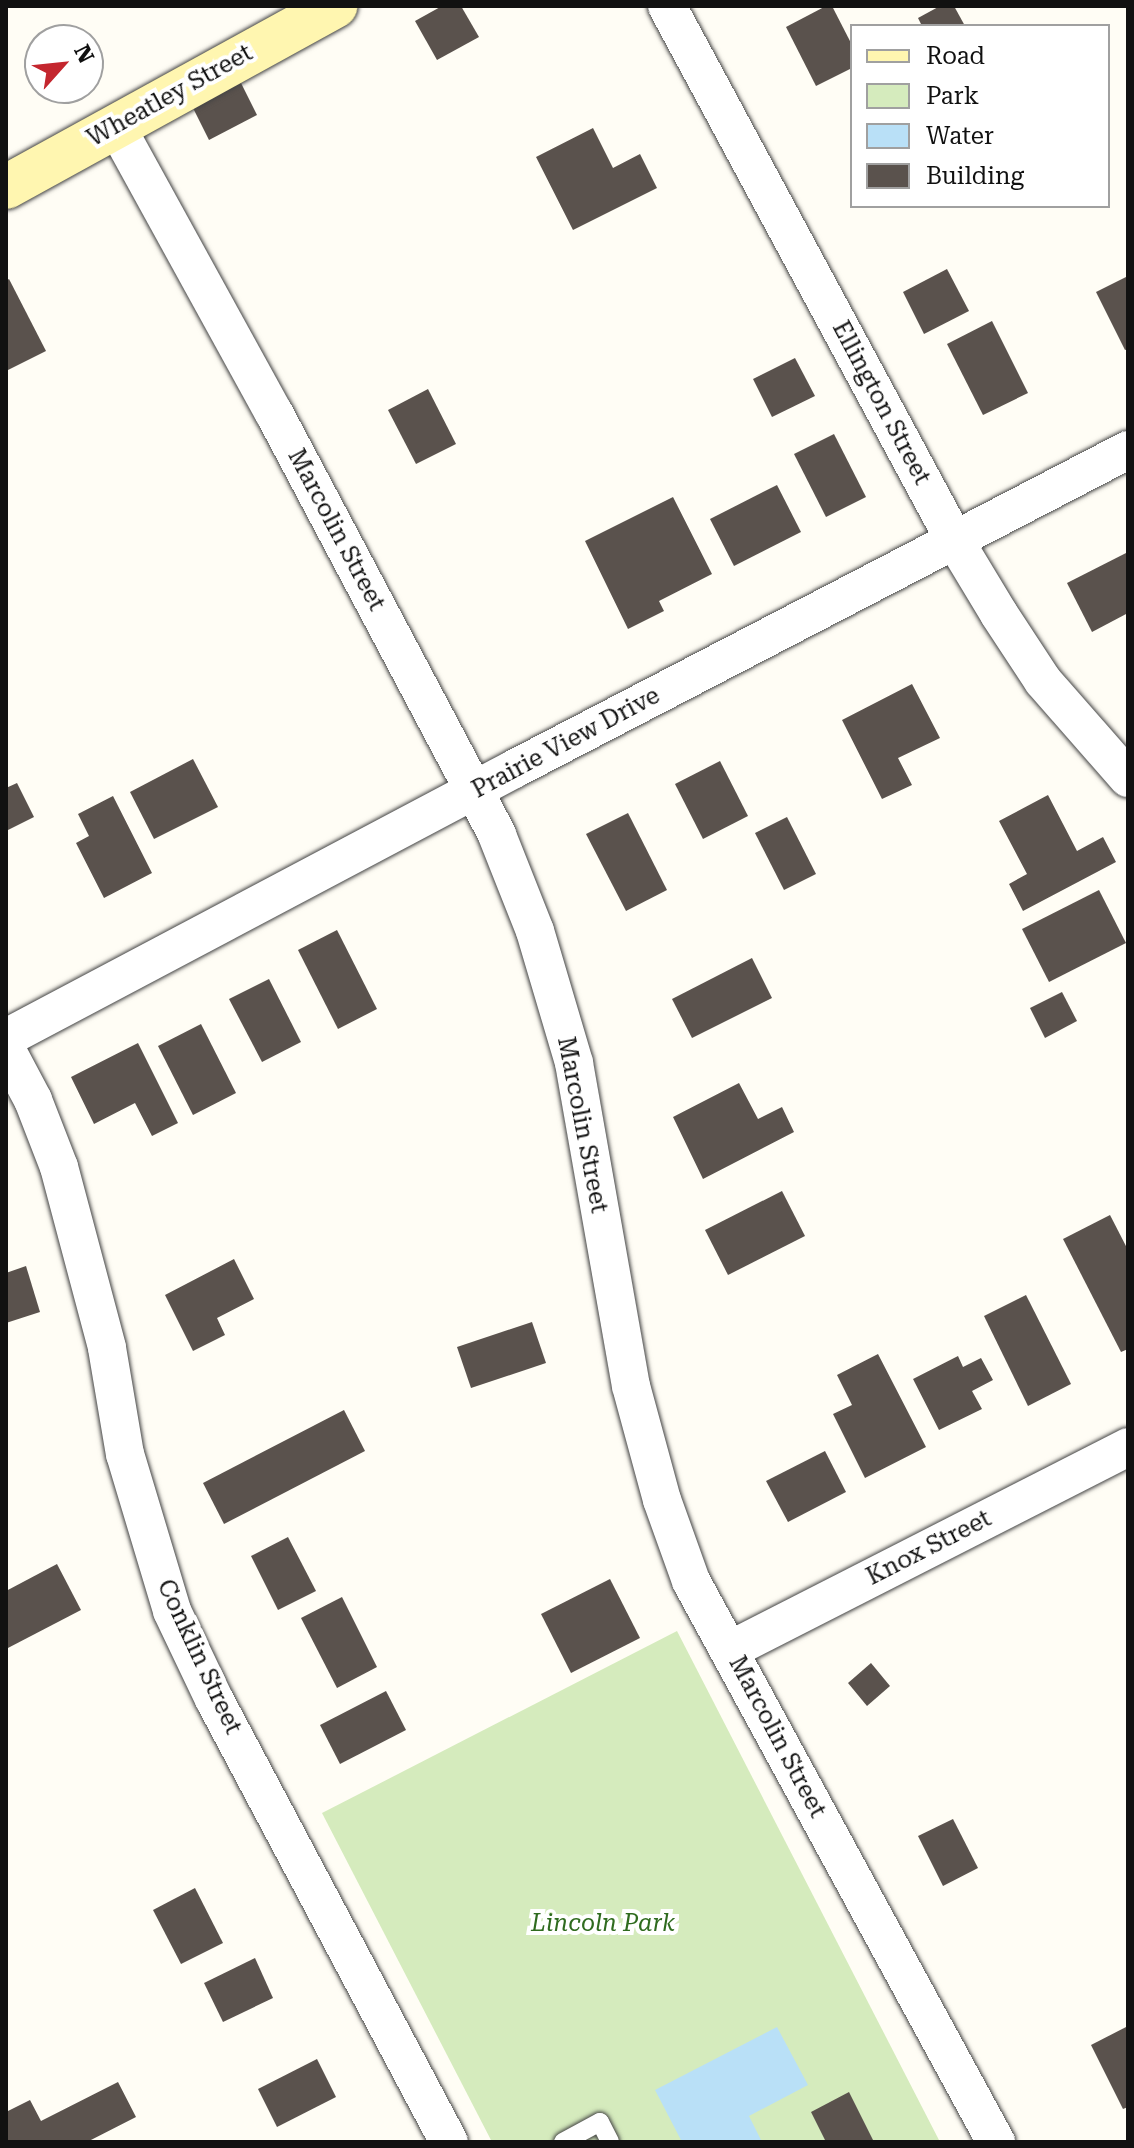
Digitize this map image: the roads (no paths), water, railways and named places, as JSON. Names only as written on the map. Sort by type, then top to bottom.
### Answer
[{"type":"main road","name":"Wheatley Street","points":[[6,187],[335,6]]},
{"type":"street","name":"Ellington Street","points":[[667,6],[955,541],[1043,681],[1128,778]]},
{"type":"street","name":"Marcolin Street","points":[[116,126],[274,413],[497,835],[535,931],[574,1063],[631,1386],[662,1500],[691,1581],[996,2142]]},
{"type":"street","name":"Prairie View Drive","points":[[6,1038],[1128,450]]},
{"type":"street","name":"Conklin Street","points":[[6,1049],[33,1100],[59,1167],[81,1238],[107,1348],[125,1454],[172,1611],[214,1699],[449,2142]]},
{"type":"street","name":"Knox Street","points":[[730,1650],[1128,1447]]},
{"type":"lane","points":[[563,2142],[600,2122],[610,2142]]},
{"type":"water","points":[[777,2027],[808,2085],[749,2116],[762,2142],[682,2142],[655,2090]]},
{"type":"park label","name":"Lincoln Park","points":[[603,1924]]}]
